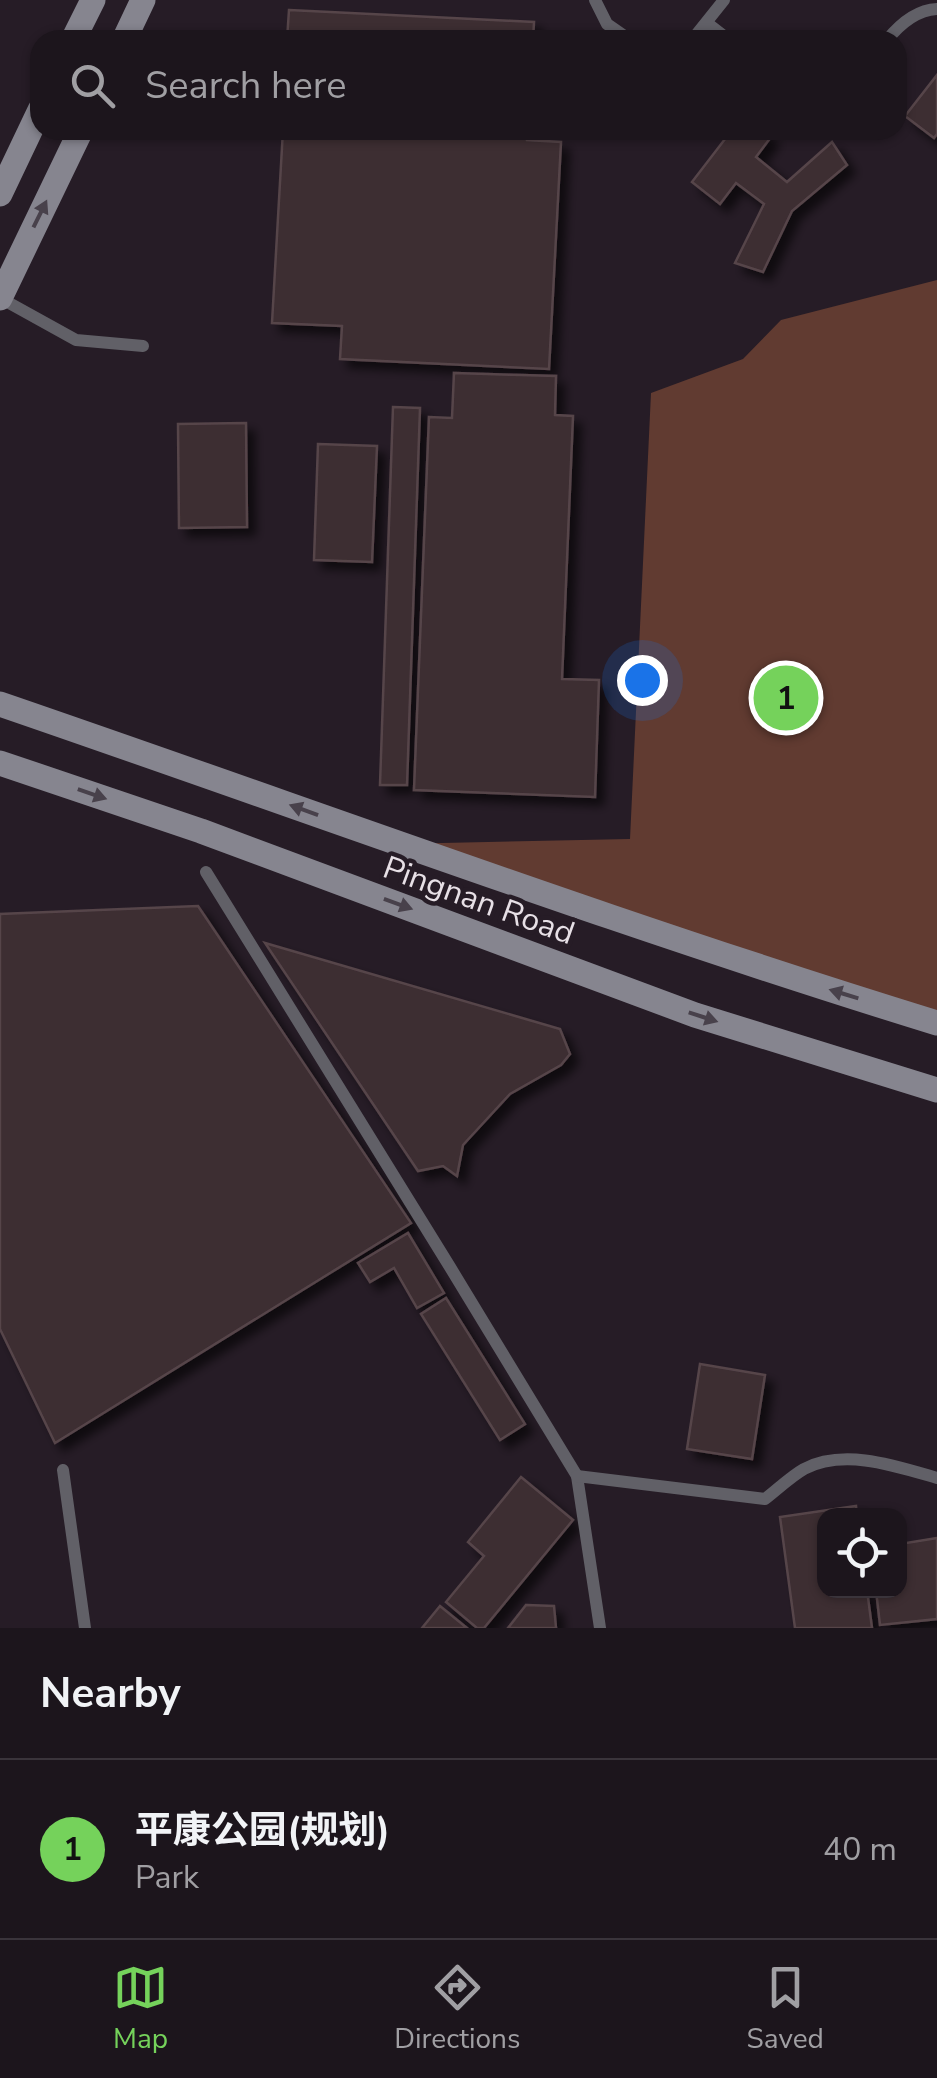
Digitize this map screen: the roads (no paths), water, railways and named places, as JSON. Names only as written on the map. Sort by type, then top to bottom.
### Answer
[{"type":"main road","points":[[78,30],[92,0]]},
{"type":"main road","points":[[129,30],[144,0]]},
{"type":"main road","points":[[0,194],[30,131]]},
{"type":"main road","points":[[0,298],[76,140]]},
{"type":"main road","name":"Pingnan Road","points":[[0,704],[778,974],[937,1023]]},
{"type":"main road","name":"Pingnan Road","points":[[0,763],[201,831],[696,1015],[937,1090]]},
{"type":"lane","points":[[595,0],[607,24],[616,30]]},
{"type":"lane","points":[[700,30],[724,0]]},
{"type":"lane","points":[[897,30],[909,18],[937,8]]},
{"type":"lane","points":[[707,22],[717,30]]},
{"type":"lane","points":[[0,298],[76,340],[143,346]]},
{"type":"lane","points":[[206,872],[576,1476],[600,1628]]},
{"type":"lane","points":[[576,1476],[765,1499],[804,1470],[839,1458],[937,1478]]},
{"type":"lane","points":[[63,1470],[85,1628]]},
{"type":"place","name":"平康公园(规划)","points":[[786,698]]}]
